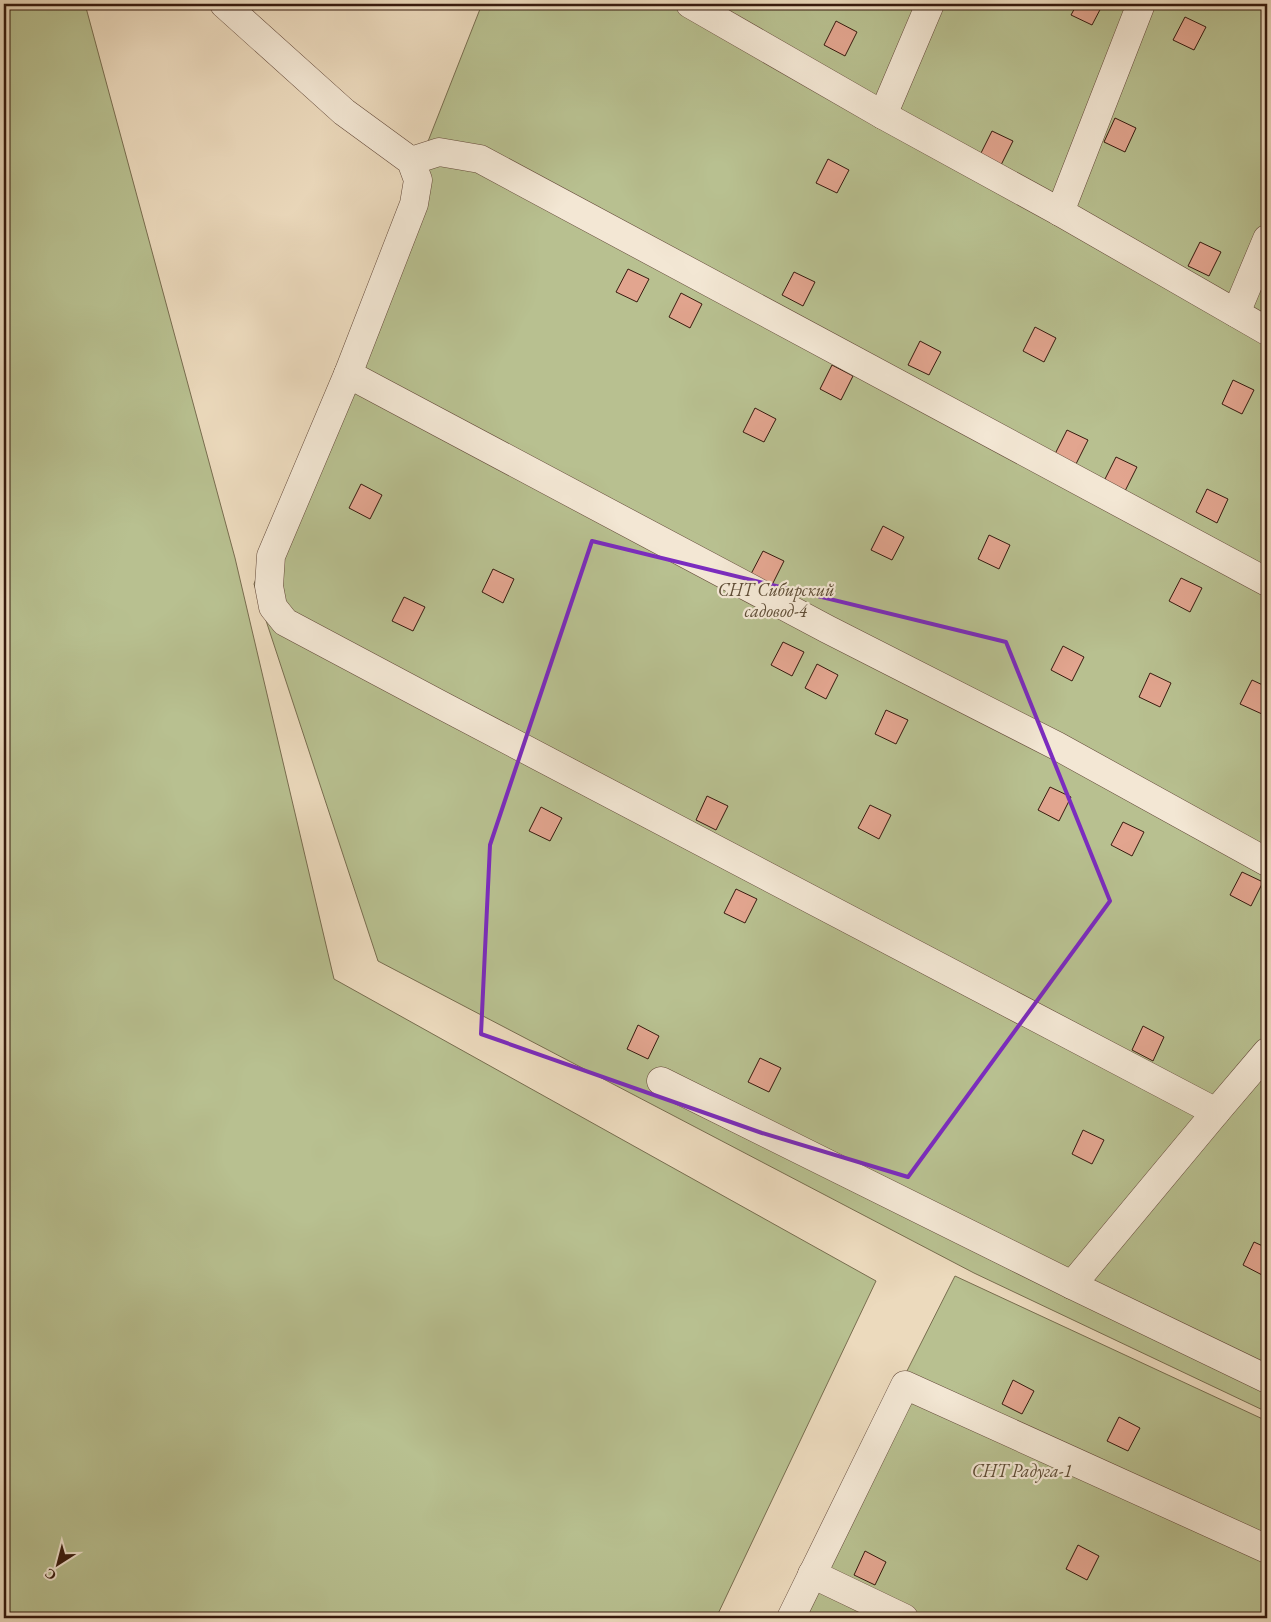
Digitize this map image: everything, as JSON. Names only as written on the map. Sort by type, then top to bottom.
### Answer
[{"type":"lane","points":[[224,4],[344,112],[411,160],[418,180],[414,204],[348,374],[271,556],[269,586],[273,606],[286,622],[440,705],[1216,1112]]},
{"type":"lane","points":[[883,115],[930,4]]},
{"type":"lane","points":[[1060,212],[1141,4]]},
{"type":"lane","points":[[705,7],[883,115],[1060,212],[1267,331]]},
{"type":"lane","points":[[411,160],[440,152],[480,159],[1267,582]]},
{"type":"lane","points":[[1236,313],[1267,239]]},
{"type":"lane","points":[[348,374],[827,629],[1058,746],[1267,862]]},
{"type":"lane","points":[[1072,1286],[1267,1052]]},
{"type":"lane","points":[[661,1081],[1072,1286],[1267,1379]]},
{"type":"lane","points":[[790,1618],[905,1385],[1267,1549]]},
{"type":"lane","points":[[812,1574],[904,1618]]},
{"type":"highlighted area","points":[[592,541],[1006,642],[1110,901],[908,1177],[762,1133],[481,1034],[490,845]]},
{"type":"green space","points":[[4,4],[85,4],[235,558],[334,979],[876,1281],[716,1618],[4,1618]]},
{"type":"green space","name":"СНТ Сибирский садовод-4","points":[[482,4],[1267,4],[1267,1412],[974,1273],[378,961],[254,584]]},
{"type":"green space","name":"СНТ Радуга-1","points":[[955,1276],[1267,1421],[1267,1618],[782,1618]]},
{"type":"building","points":[[1077,4],[1103,4],[1092,25],[1071,15]]},
{"type":"building","points":[[1185,17],[1206,27],[1194,50],[1173,40]]},
{"type":"building","points":[[836,21],[857,32],[845,56],[824,45]]},
{"type":"building","points":[[1115,118],[1136,128],[1125,152],[1104,142]]},
{"type":"building","points":[[992,131],[1013,141],[1001,165],[980,155]]},
{"type":"building","points":[[828,159],[849,170],[837,193],[816,183]]},
{"type":"building","points":[[1200,242],[1221,252],[1209,276],[1188,266]]},
{"type":"building","points":[[628,269],[649,279],[637,302],[616,292]]},
{"type":"building","points":[[794,272],[815,282],[803,306],[782,295]]},
{"type":"building","points":[[681,293],[702,304],[690,328],[669,317]]},
{"type":"building","points":[[1035,327],[1056,338],[1044,362],[1023,351]]},
{"type":"building","points":[[920,341],[941,352],[929,375],[908,365]]},
{"type":"building","points":[[832,365],[853,376],[841,400],[820,389]]},
{"type":"building","points":[[1233,380],[1254,390],[1242,414],[1222,404]]},
{"type":"building","points":[[755,408],[776,419],[764,442],[743,432]]},
{"type":"building","points":[[1067,430],[1088,440],[1076,464],[1055,454]]},
{"type":"building","points":[[1116,457],[1137,467],[1125,491],[1104,481]]},
{"type":"building","points":[[361,484],[382,495],[370,519],[349,508]]},
{"type":"building","points":[[1207,489],[1228,499],[1217,523],[1196,512]]},
{"type":"building","points":[[883,526],[904,537],[892,560],[871,550]]},
{"type":"building","points":[[989,535],[1010,545],[999,569],[978,559]]},
{"type":"building","points":[[763,551],[784,561],[772,585],[751,574]]},
{"type":"building","points":[[493,569],[514,579],[503,603],[482,592]]},
{"type":"building","points":[[1181,578],[1202,588],[1190,612],[1169,601]]},
{"type":"building","points":[[404,597],[425,607],[413,631],[392,621]]},
{"type":"building","points":[[783,642],[804,652],[792,676],[771,665]]},
{"type":"building","points":[[1063,646],[1084,657],[1072,681],[1051,670]]},
{"type":"building","points":[[817,664],[838,675],[826,699],[805,688]]},
{"type":"building","points":[[1150,673],[1171,683],[1160,707],[1139,697]]},
{"type":"building","points":[[1252,680],[1267,687],[1267,702],[1262,714],[1240,704]]},
{"type":"building","points":[[886,710],[908,720],[896,744],[875,734]]},
{"type":"building","points":[[1050,787],[1071,797],[1059,821],[1038,810]]},
{"type":"building","points":[[707,796],[728,806],[716,830],[696,820]]},
{"type":"building","points":[[870,805],[891,815],[879,839],[858,828]]},
{"type":"building","points":[[541,807],[562,818],[550,841],[529,831]]},
{"type":"building","points":[[1123,822],[1144,832],[1132,856],[1111,845]]},
{"type":"building","points":[[1242,872],[1263,882],[1251,906],[1230,895]]},
{"type":"building","points":[[736,889],[757,899],[745,923],[724,913]]},
{"type":"building","points":[[638,1025],[659,1036],[648,1059],[627,1049]]},
{"type":"building","points":[[1143,1026],[1164,1037],[1153,1061],[1132,1050]]},
{"type":"building","points":[[760,1058],[781,1068],[769,1092],[748,1082]]},
{"type":"building","points":[[1083,1130],[1104,1140],[1092,1164],[1072,1154]]},
{"type":"building","points":[[1254,1242],[1267,1248],[1267,1268],[1264,1276],[1243,1265]]},
{"type":"building","points":[[1013,1380],[1034,1391],[1022,1414],[1002,1404]]},
{"type":"building","points":[[1119,1417],[1140,1428],[1128,1451],[1107,1441]]},
{"type":"building","points":[[1078,1545],[1099,1556],[1087,1580],[1066,1569]]},
{"type":"building","points":[[865,1551],[886,1562],[875,1585],[854,1575]]}]
